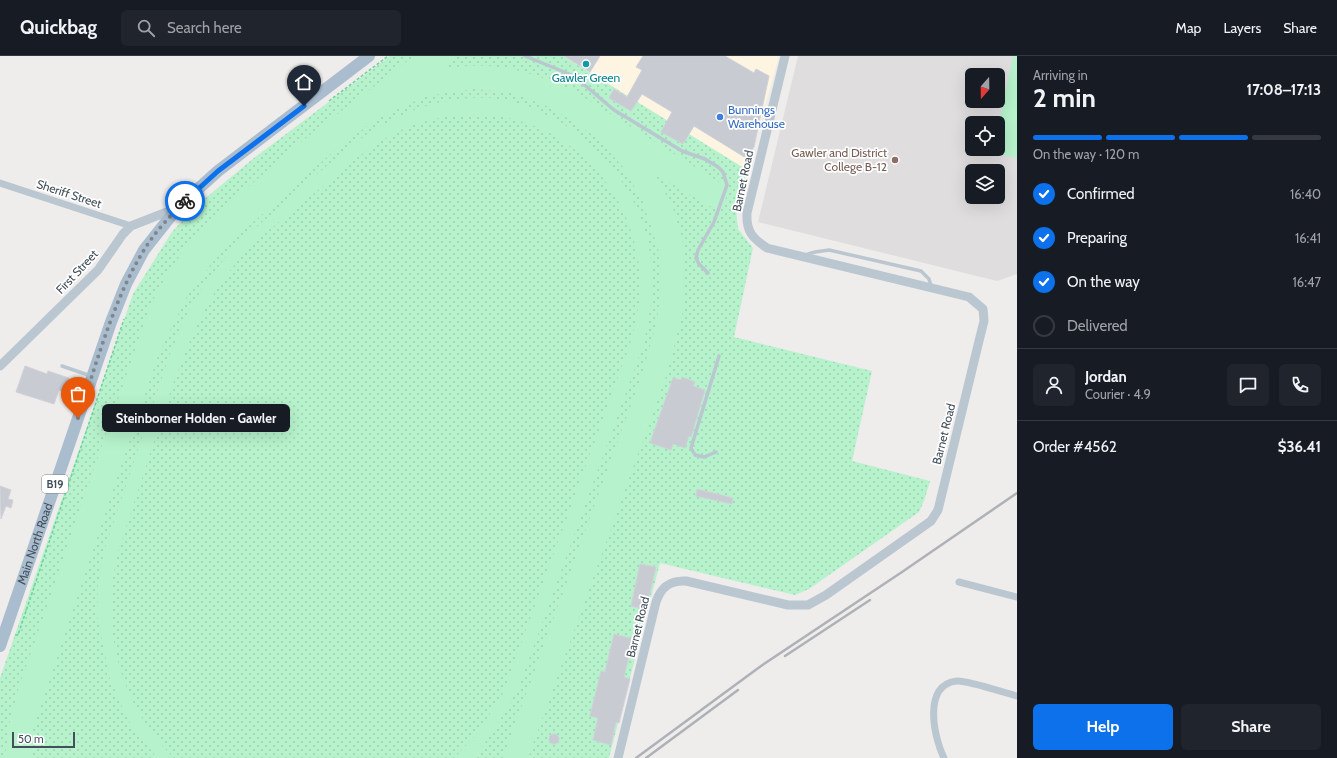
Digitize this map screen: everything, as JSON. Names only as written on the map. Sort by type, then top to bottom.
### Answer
[{"type":"main road","name":"Main North Road","points":[[0,646],[116,307],[136,264],[152,238],[178,208],[218,171],[365,57]]},
{"type":"street","name":"Barnet Road","points":[[618,758],[656,602],[660,592],[666,586],[673,582],[686,581],[788,605],[808,605],[826,595],[931,520],[938,510],[984,321],[983,309],[969,297],[767,248],[752,237],[748,231],[746,223],[751,195],[785,56]]},
{"type":"street","name":"Sheriff Street","points":[[0,183],[131,226]]},
{"type":"street","name":"First Street","points":[[0,366],[98,270],[123,234],[131,226],[178,208]]},
{"type":"street","points":[[959,582],[1017,596]]},
{"type":"street","points":[[944,758],[937,744],[933,720],[940,691],[947,683],[958,681],[1017,696]]},
{"type":"lane","points":[[525,56],[574,76],[614,110],[682,151],[705,159],[723,172],[727,185],[714,222],[698,250],[696,258],[699,264],[708,273]]},
{"type":"lane","points":[[802,257],[815,252],[829,250],[921,271],[929,280],[932,288]]},
{"type":"lane","points":[[716,452],[704,456],[695,455],[691,448],[719,356]]},
{"type":"lane","points":[[62,366],[92,377]]},
{"type":"path","points":[[327,102],[388,56]]},
{"type":"path","points":[[18,635],[125,316]]},
{"type":"shaded area","name":"Bunnings Warehouse","points":[[564,56],[779,56],[747,170]]},
{"type":"shaded area","name":"Gawler and District College B-12","points":[[798,56],[1017,56],[1017,274],[997,281],[758,222]]},
{"type":"green space","points":[[390,56],[563,56],[747,170],[736,209],[738,229],[753,248],[734,337],[872,371],[852,461],[930,481],[919,512],[809,589],[795,595],[660,563],[609,758],[0,758],[0,678],[133,294],[172,232],[196,206],[254,158]]},
{"type":"green space","points":[[414,56],[458,56],[443,68],[481,66],[507,68],[539,76],[569,88],[730,189],[720,212],[655,174],[673,208],[682,237],[685,270],[684,307],[667,374],[528,758],[503,758],[641,377],[657,322],[661,282],[658,248],[642,200],[623,167],[596,137],[552,108],[509,92],[474,89],[426,96],[375,120],[335,150],[223,249],[188,294],[159,353],[33,730],[32,758],[5,758],[9,725],[18,690],[150,306],[168,272],[190,242],[230,202],[311,134]]},
{"type":"green space","points":[[1013,56],[1017,56],[1017,158],[1005,156],[1005,116],[1000,116],[1002,108],[1005,108],[1005,93]]},
{"type":"green space","points":[[468,98],[495,98],[521,104],[543,113],[563,124],[582,138],[615,171],[628,191],[638,211],[644,228],[649,246],[651,265],[651,298],[644,343],[520,684],[499,722],[474,758],[454,758],[477,734],[503,693],[629,347],[639,304],[640,278],[633,236],[617,199],[594,167],[565,142],[531,125],[493,116],[453,116],[411,126],[384,139],[359,156],[276,224],[242,256],[227,275],[202,314],[192,335],[175,379],[118,552],[113,580],[111,608],[113,635],[118,662],[127,689],[139,713],[155,737],[174,758],[157,758],[128,720],[111,682],[97,616],[98,584],[104,551],[170,354],[185,317],[208,279],[236,245],[338,156],[374,129],[406,113],[435,103]]},
{"type":"building","name":"Gawler Green","points":[[564,56],[600,56],[590,72]]},
{"type":"building","name":"Bunnings Warehouse","points":[[643,56],[725,56],[754,73],[756,69],[769,76],[754,147],[746,158],[694,126],[683,144],[661,132],[672,112],[642,94],[631,111],[609,98],[614,89],[627,97],[642,70],[636,67]]},
{"type":"building","points":[[25,366],[47,374],[48,371],[69,378],[65,392],[59,390],[54,404],[16,392]]},
{"type":"building","points":[[682,377],[695,382],[693,386],[705,390],[691,437],[689,436],[685,448],[673,444],[671,450],[650,443],[673,378],[681,380]]},
{"type":"building","points":[[0,486],[11,490],[8,499],[13,500],[11,508],[6,506],[1,519]]},
{"type":"building","points":[[697,489],[733,498],[732,504],[696,496]]},
{"type":"building","points":[[640,564],[656,567],[646,610],[631,606]]},
{"type":"building","points":[[614,634],[633,639],[624,677],[630,679],[619,723],[616,722],[611,745],[593,740],[598,718],[590,716],[601,671],[605,672]]},
{"type":"building","points":[[554,734],[559,739],[554,744],[549,739]]},
{"type":"railway","points":[[636,758],[761,666],[1017,493]]},
{"type":"railway","points":[[785,656],[870,600]]},
{"type":"railway","points":[[646,758],[738,690]]},
{"type":"way so far","points":[[78,418],[116,307],[126,284],[152,238],[169,217],[185,201]]},
{"type":"place","name":"Gawler Green","points":[[586,64]]},
{"type":"place","name":"Bunnings Warehouse","points":[[720,117]]},
{"type":"place","name":"Gawler and District College B-12","points":[[895,160]]},
{"type":"place","name":"Steinborner Holden - Gawler","points":[[78,418]]},
{"type":"route","points":[[185,201],[218,171],[304,106]]}]
